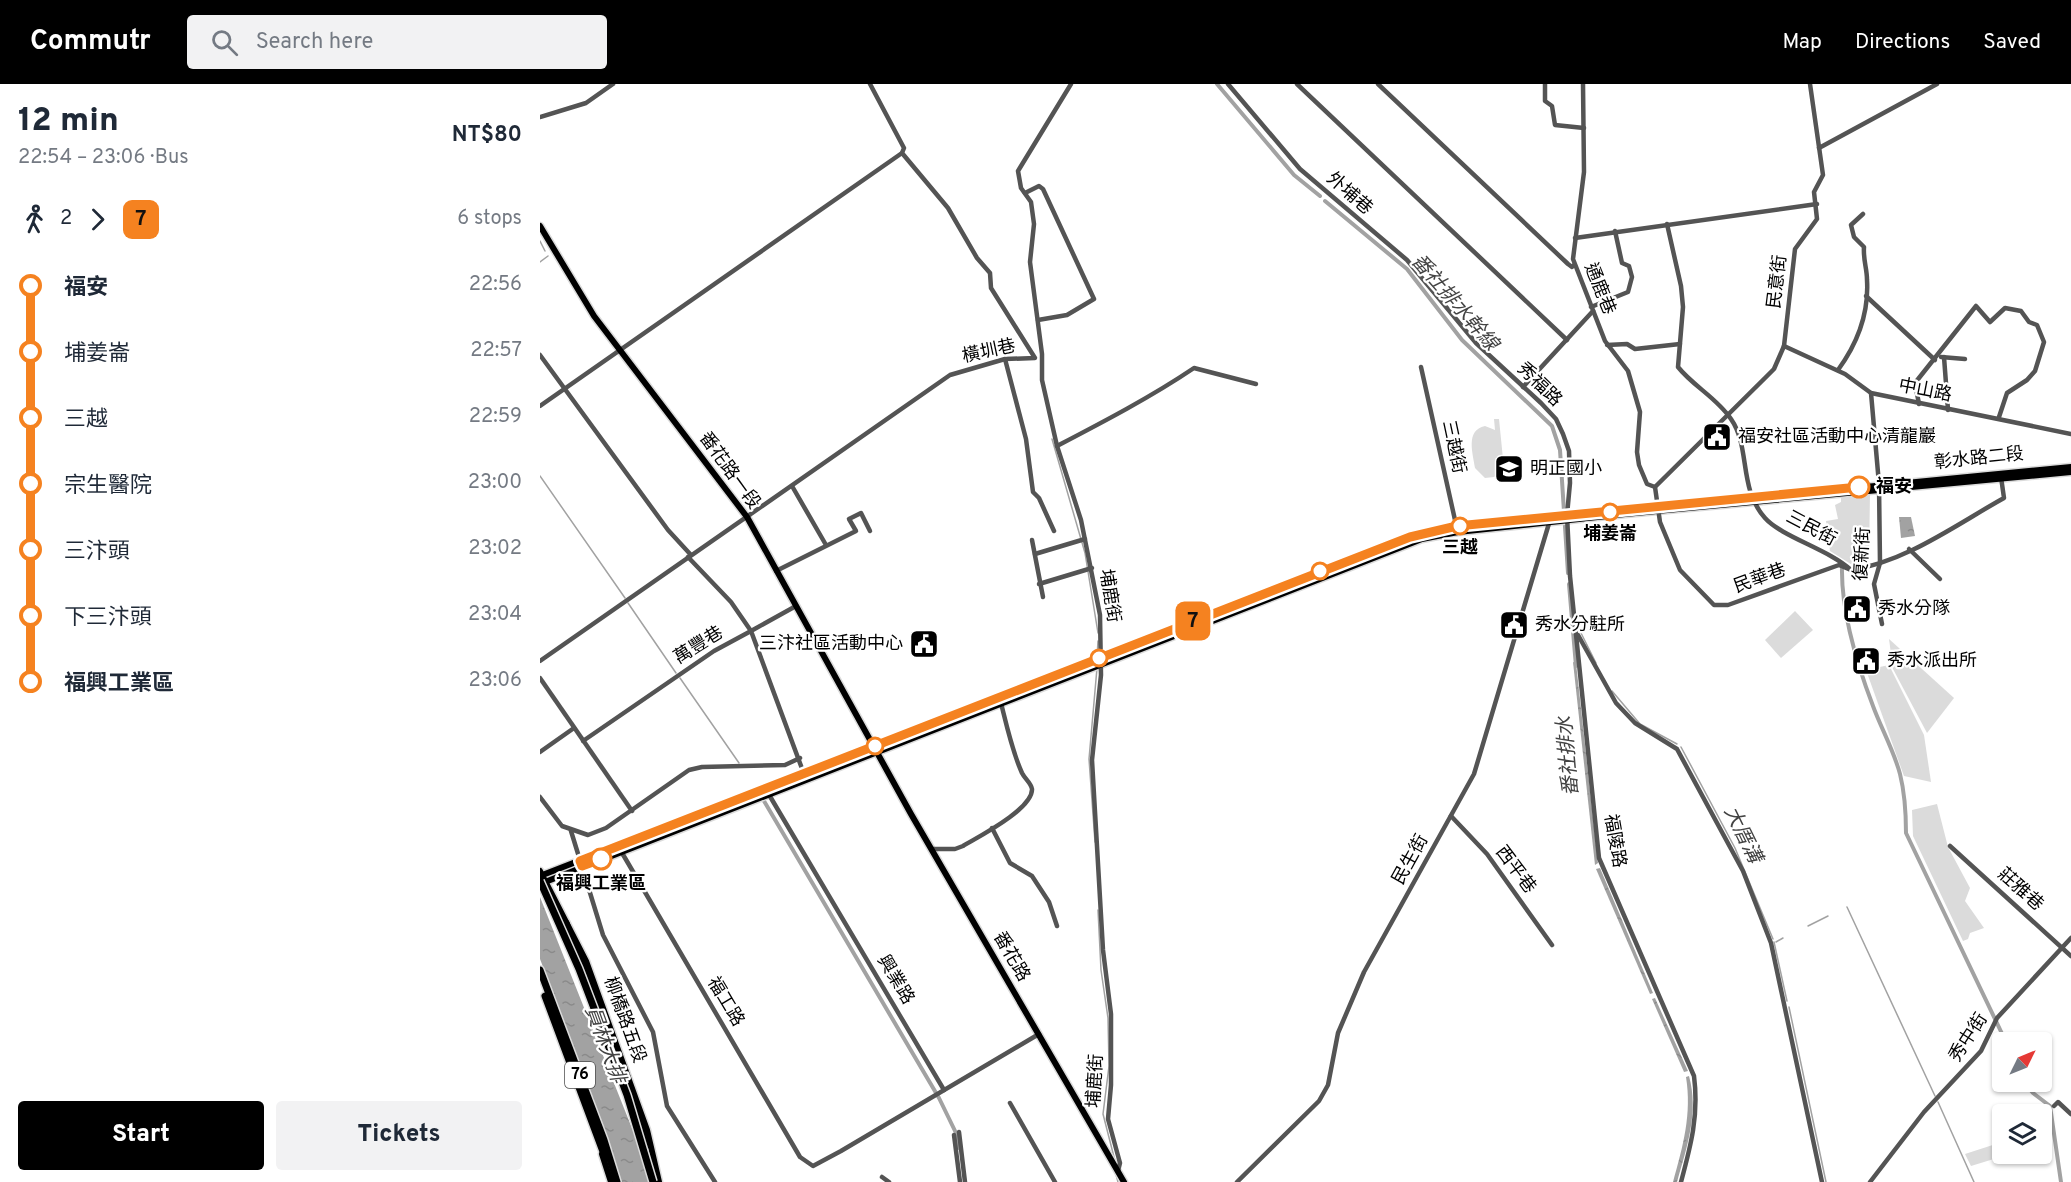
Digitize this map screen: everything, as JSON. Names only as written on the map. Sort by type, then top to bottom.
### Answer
[{"type":"highway","name":"76","points":[[541,878],[579,969],[644,1149],[653,1182]]},
{"type":"highway","points":[[566,922],[639,1120],[644,1149]]},
{"type":"highway","name":"76","points":[[540,970],[604,1140],[614,1182]]},
{"type":"highway","points":[[540,982],[614,1182]]},
{"type":"main road","name":"番花路一段","points":[[540,226],[594,316],[747,517],[875,750]]},
{"type":"main road","name":"彰水路二段","points":[[1100,661],[1325,572],[1457,529],[2071,467]]},
{"type":"main road","name":"彰水路二段","points":[[2034,472],[2071,472]]},
{"type":"main road","points":[[767,793],[804,774],[1001,703],[1100,661]]},
{"type":"main road","points":[[541,878],[767,793],[1100,661]]},
{"type":"main road","name":"番花路","points":[[875,750],[1124,1182]]},
{"type":"main road","name":"柳橋路五段","points":[[541,878],[586,961],[636,1097],[659,1182]]},
{"type":"main road","points":[[540,991],[614,1182]]},
{"type":"street","points":[[540,117],[586,103],[613,84]]},
{"type":"street","name":"橫圳巷","points":[[690,556],[950,375],[1005,359],[1035,358],[991,288],[990,273],[977,258],[948,208],[902,153],[904,148],[870,84]]},
{"type":"street","name":"埔鹿街","points":[[1071,84],[1018,171],[1021,188],[1031,202],[1034,224],[1030,262],[1042,354],[1042,380],[1057,446],[1085,539],[1100,615],[1100,661],[1092,760],[1103,950],[1111,1014],[1111,1085],[1107,1119],[1120,1163],[1118,1171]]},
{"type":"street","name":"外埔巷","points":[[1228,84],[1300,169],[1407,260],[1456,320]]},
{"type":"street","points":[[1297,84],[1567,340]]},
{"type":"street","points":[[1378,84],[1568,264],[1572,267],[1574,265]]},
{"type":"street","points":[[1545,84],[1545,101],[1552,106],[1555,125],[1584,128]]},
{"type":"street","name":"通鹿巷","points":[[1583,84],[1584,172],[1575,238],[1574,265],[1607,345],[1628,371],[1640,412],[1637,452],[1639,465],[1647,484],[1655,487]]},
{"type":"street","name":"民意街","points":[[1655,487],[1774,369],[1784,346],[1795,249],[1814,225],[1817,204],[1814,192],[1823,175],[1810,84]]},
{"type":"street","points":[[1819,148],[1937,84]]},
{"type":"street","points":[[540,406],[902,153]]},
{"type":"street","points":[[1025,193],[1039,186],[1044,189],[1094,300],[1067,315],[1038,320]]},
{"type":"street","points":[[1575,238],[1817,204]]},
{"type":"street","points":[[1838,370],[1858,337],[1866,296],[1864,244],[1854,237],[1851,225],[1863,214]]},
{"type":"street","points":[[1667,224],[1681,286],[1678,367],[1728,415],[1736,430],[1752,500]]},
{"type":"street","points":[[1523,387],[1567,340],[1592,309],[1628,292],[1632,277],[1629,266],[1622,262],[1615,231]]},
{"type":"street","points":[[1866,296],[1939,358],[1965,359]]},
{"type":"street","points":[[1919,404],[1915,383],[1939,358],[1976,306],[1990,322],[2006,308],[2022,311],[2030,322],[2037,325],[2044,342],[2035,371],[2027,380],[2007,393],[1999,417]]},
{"type":"street","name":"秀福路","points":[[1456,320],[1476,343],[1556,419],[1569,451],[1570,483],[1565,519]]},
{"type":"street","points":[[1607,345],[1627,344],[1635,349],[1680,344]]},
{"type":"street","name":"中山路","points":[[1784,346],[1838,370],[1871,393],[1948,410],[1999,417],[2071,434]]},
{"type":"street","name":"萬豐巷","points":[[540,355],[668,530],[730,602],[751,631],[714,651],[583,741]]},
{"type":"street","points":[[1939,358],[1948,410]]},
{"type":"street","points":[[1005,359],[1026,439],[1034,492],[1054,531]]},
{"type":"street","name":"三越街","points":[[1421,367],[1457,529]]},
{"type":"street","points":[[1057,446],[1124,408],[1170,386],[1194,368],[1256,384]]},
{"type":"street","name":"復新街","points":[[1871,393],[1879,486],[1880,563],[1874,584],[1882,624]]},
{"type":"street","points":[[1851,570],[1880,563],[1910,549],[2004,498],[2000,475]]},
{"type":"street","points":[[792,486],[826,545]]},
{"type":"street","points":[[1655,487],[1657,509]]},
{"type":"street","name":"三民街","points":[[1752,500],[1766,520],[1840,560],[1851,570]]},
{"type":"street","name":"民華巷","points":[[1657,509],[1680,570],[1714,605],[1728,605],[1839,565],[1851,570]]},
{"type":"street","points":[[776,571],[856,531],[849,519],[861,513],[870,531]]},
{"type":"street","name":"福陵路","points":[[1565,519],[1601,865],[1694,1077],[1697,1101],[1695,1132],[1681,1182]]},
{"type":"street","name":"民生街","points":[[1237,1182],[1323,1095],[1328,1085],[1338,1033],[1364,972],[1474,774],[1550,520]]},
{"type":"street","points":[[1035,554],[1085,539]]},
{"type":"street","points":[[1032,540],[1043,597]]},
{"type":"street","points":[[1910,549],[1940,579]]},
{"type":"street","points":[[540,661],[690,556]]},
{"type":"street","points":[[1040,584],[1092,568]]},
{"type":"street","points":[[796,606],[751,631],[800,758],[804,774]]},
{"type":"street","points":[[1576,631],[1616,703],[1635,723],[1677,749],[1743,871],[1771,943],[1822,1182]]},
{"type":"street","points":[[540,678],[632,811]]},
{"type":"street","points":[[932,849],[955,849],[992,828],[1020,810],[1032,790],[1010,741],[1001,703]]},
{"type":"street","points":[[540,752],[574,728]]},
{"type":"street","points":[[540,797],[557,820],[571,831],[588,835],[606,828],[689,770],[702,767],[785,765],[800,758]]},
{"type":"street","name":"興業路","points":[[767,793],[944,1090]]},
{"type":"street","name":"西平巷","points":[[1451,816],[1487,854],[1552,945]]},
{"type":"street","points":[[992,828],[1010,863],[1032,876],[1048,902],[1057,926]]},
{"type":"street","points":[[571,831],[603,935],[653,1032],[667,1106],[715,1182]]},
{"type":"street","name":"莊雅巷","points":[[1950,846],[2071,956]]},
{"type":"street","name":"福工路","points":[[619,849],[800,1157],[813,1166],[944,1090]]},
{"type":"street","points":[[1594,867],[1601,865]]},
{"type":"street","name":"秀中街","points":[[1870,1182],[1924,1113],[1981,1051],[1997,1018],[2071,938]]},
{"type":"street","points":[[944,1090],[1039,1034]]},
{"type":"street","points":[[2054,1106],[2058,1102],[2071,1114]]},
{"type":"street","points":[[1010,1103],[1054,1182]]},
{"type":"street","points":[[960,1182],[957,1133],[965,1182]]},
{"type":"street","points":[[882,1177],[889,1182]]},
{"type":"shaded area","points":[[1494,419],[1499,419],[1505,479],[1501,480],[1500,472],[1494,477],[1485,478],[1475,468],[1472,450],[1475,432],[1485,426],[1495,430]]},
{"type":"shaded area","points":[[1870,493],[1869,561],[1854,566],[1830,551],[1826,521],[1838,519],[1835,505],[1841,502],[1841,495]]},
{"type":"shaded area","points":[[1795,611],[1813,630],[1781,658],[1765,640]]},
{"type":"shaded area","points":[[1889,639],[1954,698],[1927,733],[1893,669]]},
{"type":"shaded area","points":[[1889,665],[1924,735],[1931,782],[1904,776],[1866,670]]},
{"type":"shaded area","points":[[1937,804],[1948,847],[1970,888],[1965,901],[1984,928],[1970,933],[1968,939],[1963,941],[1913,836],[1912,810]]},
{"type":"shaded area","points":[[1992,1145],[1992,1160],[1971,1166],[1965,1154]]},
{"type":"water","points":[[1899,517],[1911,517],[1915,536],[1901,538]]},
{"type":"water","points":[[1573,662],[1576,663],[1598,863],[1595,865]]},
{"type":"water","points":[[1600,868],[1653,993],[1650,994],[1596,869]]},
{"type":"water","points":[[540,897],[645,1161],[649,1182],[619,1182],[592,1096],[540,959]]},
{"type":"water","points":[[1655,998],[1688,1071],[1684,1072],[1652,999]]},
{"type":"water","points":[[1689,1076],[1692,1089],[1692,1116],[1677,1182],[1673,1182],[1686,1130],[1688,1091],[1686,1077]]},
{"type":"waterway","name":"番社排水幹線","points":[[1217,84],[1294,175],[1320,196]]},
{"type":"waterway","name":"番社排水幹線","points":[[1325,201],[1407,269],[1462,340],[1552,426],[1560,450],[1568,573]]},
{"type":"waterway","points":[[540,241],[545,251]]},
{"type":"waterway","points":[[540,262],[548,256]]},
{"type":"waterway","points":[[1052,439],[1085,553],[1098,633]]},
{"type":"waterway","points":[[540,476],[625,598]]},
{"type":"waterway","points":[[1842,567],[1844,602],[1856,656],[1900,774],[1905,804],[1906,833],[2001,1032]]},
{"type":"waterway","name":"大厝溝","points":[[1569,584],[1576,666]]},
{"type":"waterway","points":[[628,603],[676,673]]},
{"type":"waterway","name":"大厝溝","points":[[1579,629],[1596,663]]},
{"type":"waterway","points":[[1097,657],[1098,641]]},
{"type":"waterway","points":[[1095,842],[1089,759],[1097,668]]},
{"type":"waterway","points":[[680,678],[739,763]]},
{"type":"waterway","name":"大厝溝","points":[[1612,691],[1640,724],[1677,744]]},
{"type":"waterway","name":"大厝溝","points":[[1681,747],[1735,848],[1773,939]]},
{"type":"waterway","points":[[764,801],[939,1098],[957,1135],[958,1148]]},
{"type":"waterway","points":[[1847,907],[1935,1096]]},
{"type":"waterway","points":[[1098,910],[1101,970],[1108,1018],[1109,1066],[1103,1114],[1115,1161]]},
{"type":"waterway","points":[[1808,926],[1828,916]]},
{"type":"waterway","points":[[1776,942],[1783,938]]},
{"type":"waterway","name":"大厝溝","points":[[1774,942],[1787,1001]]},
{"type":"waterway","name":"大厝溝","points":[[1789,1007],[1826,1182]]},
{"type":"waterway","points":[[2032,1092],[2050,1106],[2061,1182]]},
{"type":"waterway","points":[[1938,1102],[1974,1182]]},
{"type":"waterway","points":[[1115,1171],[1118,1182]]},
{"type":"bus line","name":"7","points":[[601,859],[582,866],[580,861],[766,790],[1323,569],[1410,537],[1457,526],[1859,487]]},
{"type":"place","name":"福安社區活動中心清龍巖","points":[[1717,437]]},
{"type":"place","name":"明正國小","points":[[1509,469]]},
{"type":"place","name":"福安","points":[[1859,487]]},
{"type":"place","name":"埔姜崙","points":[[1610,512]]},
{"type":"place","name":"三越","points":[[1460,526]]},
{"type":"place","name":"秀水分隊","points":[[1857,609]]},
{"type":"place","name":"秀水分駐所","points":[[1514,625]]},
{"type":"place","name":"三汴社區活動中心","points":[[924,644]]},
{"type":"place","name":"秀水派出所","points":[[1866,661]]},
{"type":"place","name":"福興工業區","points":[[601,859]]},
{"type":"water label","name":"番社排水","points":[[1569,756]]},
{"type":"water label","name":"員林大排","points":[[604,1045]]}]
